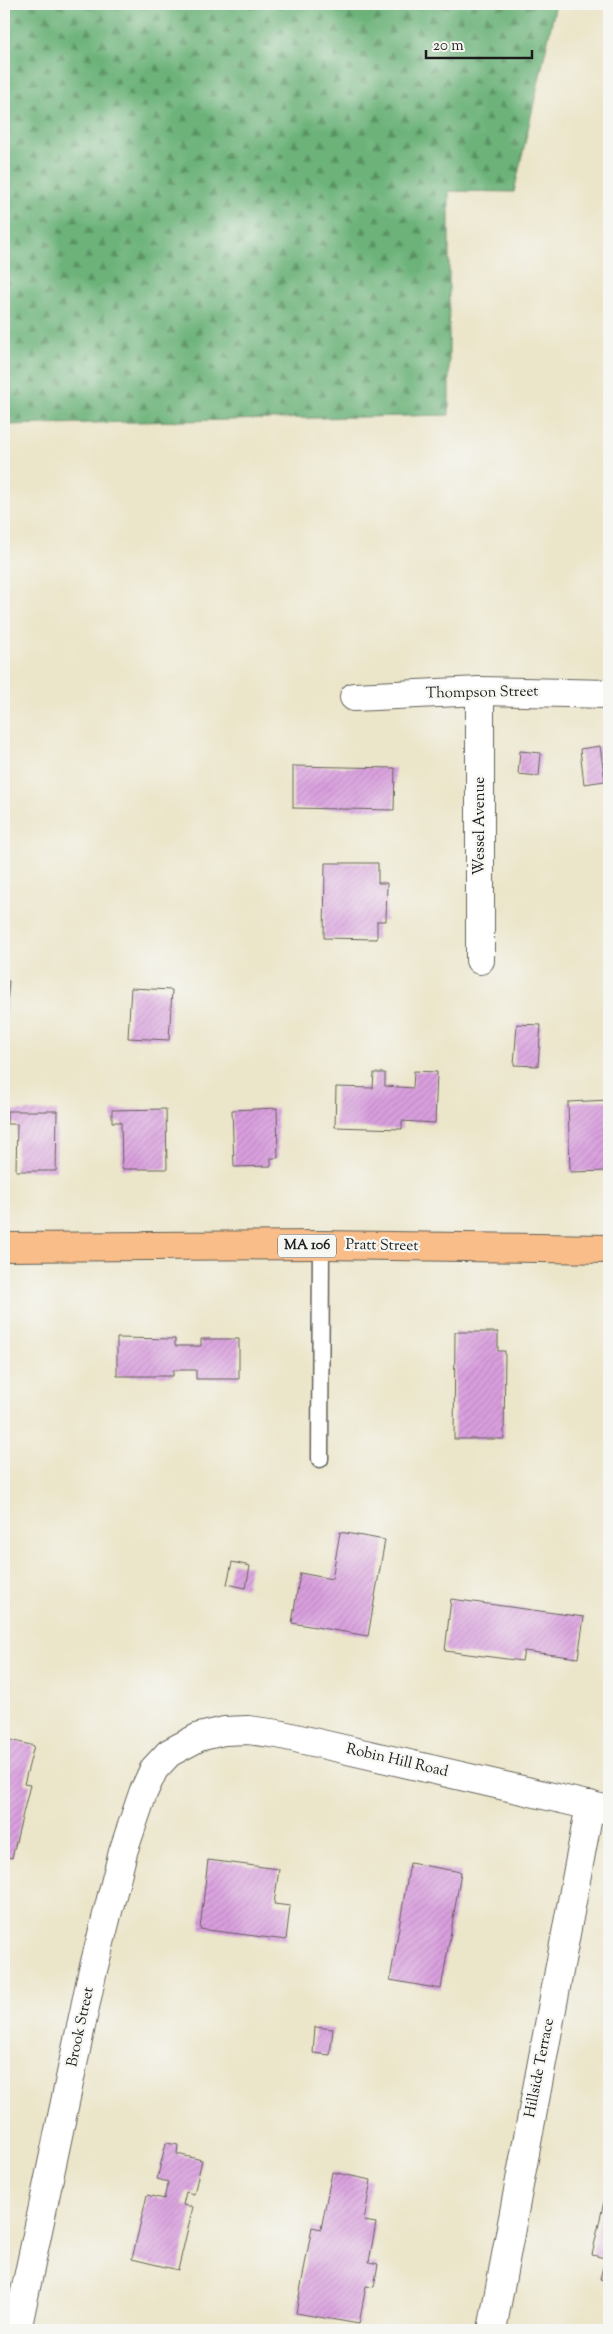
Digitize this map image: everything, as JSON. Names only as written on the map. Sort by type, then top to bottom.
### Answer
[{"type":"main road","name":"Pratt Street","points":[[4,1247],[321,1246],[609,1249]]},
{"type":"street","name":"Thompson Street","points":[[354,697],[480,691],[609,694]]},
{"type":"street","name":"Wessel Avenue","points":[[480,691],[480,960]]},
{"type":"street","name":"Robin Hill Road","points":[[185,1745],[199,1738],[224,1731],[255,1731],[600,1808]]},
{"type":"street","name":"Brook Street","points":[[17,2330],[92,1974],[123,1852],[154,1769],[169,1753],[185,1745]]},
{"type":"street","name":"Hillside Terrace","points":[[492,2330],[600,1808]]},
{"type":"lane","points":[[320,1459],[321,1246]]},
{"type":"green space","points":[[4,4],[556,4],[514,192],[449,191],[449,415],[4,425]]},
{"type":"building","points":[[600,746],[605,781],[584,784],[580,749]]},
{"type":"building","points":[[520,751],[541,753],[539,776],[518,774]]},
{"type":"building","points":[[293,766],[395,768],[394,810],[293,808]]},
{"type":"building","points":[[325,863],[378,863],[378,883],[387,883],[386,921],[377,921],[377,939],[324,938]]},
{"type":"building","points":[[4,981],[9,981],[6,1015],[4,1015]]},
{"type":"building","points":[[131,988],[172,990],[169,1040],[128,1038]]},
{"type":"building","points":[[517,1024],[541,1025],[538,1066],[514,1065]]},
{"type":"building","points":[[414,1071],[437,1072],[435,1123],[402,1121],[402,1129],[335,1127],[336,1087],[373,1088],[374,1073],[385,1073],[385,1086],[413,1088]]},
{"type":"building","points":[[609,1100],[609,1171],[570,1172],[568,1102]]},
{"type":"building","points":[[277,1108],[278,1158],[271,1158],[271,1166],[234,1167],[232,1110]]},
{"type":"building","points":[[166,1109],[167,1169],[122,1169],[121,1122],[112,1122],[112,1110]]},
{"type":"building","points":[[7,1111],[57,1111],[56,1171],[16,1171],[17,1124],[7,1124]]},
{"type":"building","points":[[455,1332],[498,1332],[498,1351],[505,1351],[504,1439],[454,1439]]},
{"type":"building","points":[[117,1338],[175,1339],[175,1346],[201,1346],[201,1339],[239,1339],[239,1379],[196,1379],[196,1370],[173,1370],[173,1376],[117,1376]]},
{"type":"building","points":[[340,1532],[385,1540],[368,1636],[292,1623],[300,1573],[332,1579]]},
{"type":"building","points":[[232,1562],[250,1566],[246,1588],[227,1584]]},
{"type":"building","points":[[451,1599],[584,1617],[578,1658],[524,1651],[522,1661],[445,1651]]},
{"type":"building","points":[[4,1738],[34,1746],[24,1784],[30,1785],[12,1858],[4,1856]]},
{"type":"building","points":[[208,1860],[279,1869],[274,1904],[290,1906],[286,1940],[200,1929]]},
{"type":"building","points":[[410,1863],[461,1872],[441,1989],[390,1980]]},
{"type":"building","points":[[315,2027],[333,2029],[330,2055],[313,2053]]},
{"type":"building","points":[[166,2143],[178,2145],[177,2154],[202,2160],[194,2194],[186,2192],[183,2205],[193,2207],[178,2270],[132,2259],[147,2195],[164,2199],[168,2182],[157,2179]]},
{"type":"building","points":[[332,2172],[371,2180],[364,2221],[376,2223],[369,2262],[378,2264],[374,2287],[366,2286],[359,2324],[296,2313],[312,2227],[321,2229]]},
{"type":"building","points":[[604,2201],[609,2202],[609,2281],[600,2279],[605,2258],[592,2255]]}]
